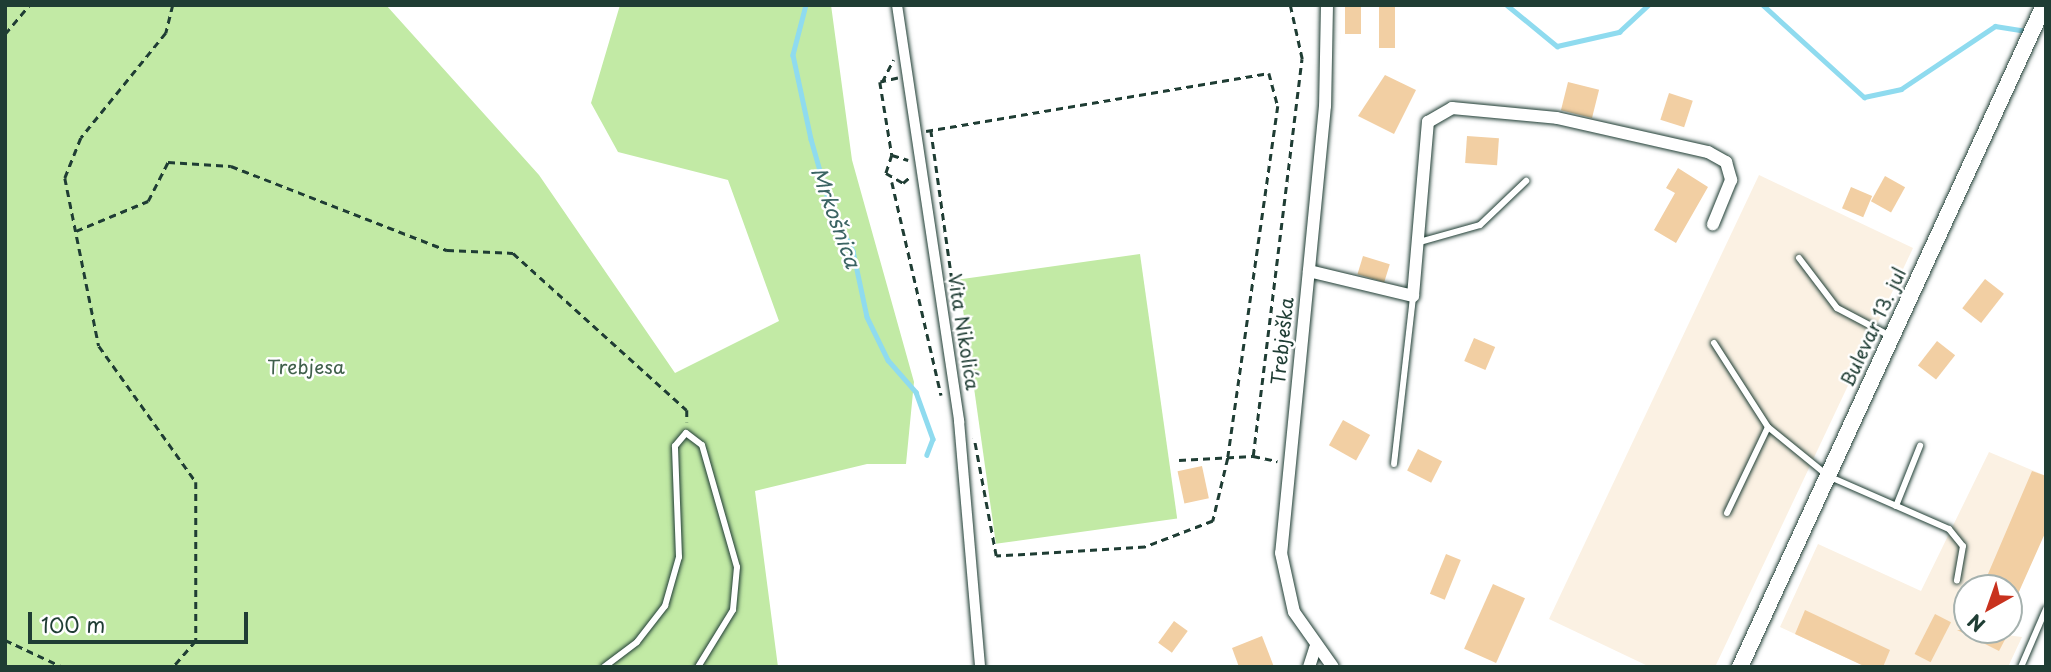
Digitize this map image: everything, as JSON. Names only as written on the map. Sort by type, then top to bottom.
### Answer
[{"type":"street","name":"Vita Nikolića","points":[[897,5],[960,430],[980,667]]},
{"type":"street","name":"Trebješka","points":[[1327,5],[1309,271],[1289,463],[1282,567],[1294,612],[1315,648],[1333,667]]},
{"type":"street","name":"Bulevar 13. jul","points":[[1740,667],[2044,6]]},
{"type":"street","points":[[1309,271],[1413,296],[1414,244],[1428,122],[1452,108],[1557,118],[1708,152],[1726,163],[1731,180],[1713,224]]},
{"type":"street","points":[[1309,667],[1315,648]]},
{"type":"lane","points":[[1414,244],[1480,225],[1526,181]]},
{"type":"lane","points":[[1799,258],[1836,308],[1892,337]]},
{"type":"lane","points":[[1394,464],[1413,296]]},
{"type":"lane","points":[[1713,343],[1768,427],[1828,476],[1949,529],[1963,547],[1959,574]]},
{"type":"lane","points":[[1727,513],[1768,427]]},
{"type":"lane","points":[[604,667],[637,642],[665,606],[679,557],[675,446],[686,433],[702,445],[737,566],[733,610],[698,667]]},
{"type":"lane","points":[[1896,506],[1920,446]]},
{"type":"lane","points":[[2021,667],[2042,627],[2046,609]]},
{"type":"path","points":[[5,34],[29,5]]},
{"type":"path","points":[[173,5],[166,33],[81,138],[65,178],[99,346],[197,482],[196,641],[173,667]]},
{"type":"path","points":[[1253,456],[1303,59],[1290,5]]},
{"type":"path","points":[[916,133],[1269,73],[1278,106],[1228,458],[1213,521],[1145,547],[996,556],[973,428]]},
{"type":"path","points":[[908,76],[880,82],[892,155],[886,173],[892,181],[944,408]]},
{"type":"path","points":[[931,130],[956,306]]},
{"type":"path","points":[[892,155],[909,161],[911,176]]},
{"type":"path","points":[[76,231],[148,201],[168,162],[231,166],[447,250],[513,253],[687,410],[686,433]]},
{"type":"path","points":[[892,181],[922,174]]},
{"type":"path","points":[[1179,460],[1253,456],[1289,463]]},
{"type":"path","points":[[5,640],[63,667]]},
{"type":"shaded area","points":[[1759,175],[1913,248],[1715,667],[1650,667],[1549,619]]},
{"type":"shaded area","points":[[1989,452],[2046,476],[2014,574],[1953,574],[1953,644],[2019,644],[2008,667],[1866,667],[1780,627],[1818,544],[1921,591]]},
{"type":"green space","name":"Trebjesa","points":[[5,5],[386,5],[539,175],[675,373],[779,321],[728,180],[618,152],[591,103],[620,5],[831,5],[852,160],[914,382],[906,464],[867,464],[755,491],[778,667],[5,667]]},
{"type":"green space","points":[[1140,254],[1177,518],[996,544],[959,279]]},
{"type":"building","points":[[1345,5],[1361,5],[1361,34],[1345,34]]},
{"type":"building","points":[[1379,5],[1395,5],[1395,48],[1379,48]]},
{"type":"building","points":[[1385,75],[1416,90],[1394,134],[1358,116]]},
{"type":"building","points":[[1568,82],[1599,90],[1592,118],[1561,110]]},
{"type":"building","points":[[1669,93],[1693,101],[1684,127],[1660,120]]},
{"type":"building","points":[[1467,136],[1499,138],[1497,165],[1465,163]]},
{"type":"building","points":[[1678,168],[1708,187],[1676,243],[1654,230],[1675,193],[1666,188]]},
{"type":"building","points":[[1885,176],[1905,187],[1891,213],[1871,201]]},
{"type":"building","points":[[1851,187],[1872,196],[1863,217],[1842,208]]},
{"type":"building","points":[[1363,256],[1390,264],[1384,282],[1357,274]]},
{"type":"building","points":[[1985,279],[2004,294],[1981,323],[1962,308]]},
{"type":"building","points":[[1474,338],[1495,347],[1485,370],[1464,361]]},
{"type":"building","points":[[1937,341],[1955,355],[1936,380],[1918,365]]},
{"type":"building","points":[[1343,420],[1370,435],[1356,460],[1329,445]]},
{"type":"building","points":[[1418,449],[1442,461],[1431,483],[1407,470]]},
{"type":"building","points":[[1202,466],[1209,498],[1184,503],[1178,471]]},
{"type":"building","points":[[2032,471],[2046,476],[2046,531],[2023,583],[2023,574],[1988,574]]},
{"type":"building","points":[[1446,554],[1461,560],[1445,600],[1430,594]]},
{"type":"building","points":[[1493,584],[1525,598],[1496,663],[1464,649]]},
{"type":"building","points":[[1805,610],[1890,650],[1883,667],[1866,667],[1795,634]]},
{"type":"building","points":[[1935,614],[1951,622],[1931,662],[1915,654]]},
{"type":"building","points":[[1174,621],[1188,631],[1172,653],[1158,643]]},
{"type":"building","points":[[1262,636],[1274,667],[1239,667],[1232,648]]},
{"type":"building","points":[[1985,644],[2003,644],[1999,651]]},
{"type":"waterway","name":"Mrkošnica","points":[[806,5],[793,55],[811,139],[829,202],[853,251],[867,317],[888,360],[916,392],[933,439],[927,455]]},
{"type":"waterway","name":"Mrkošnica","points":[[1507,5],[1557,46],[1619,32],[1648,5]]},
{"type":"waterway","name":"Mrkošnica","points":[[1763,5],[1864,97],[1901,89],[1995,26],[2028,31]]}]
